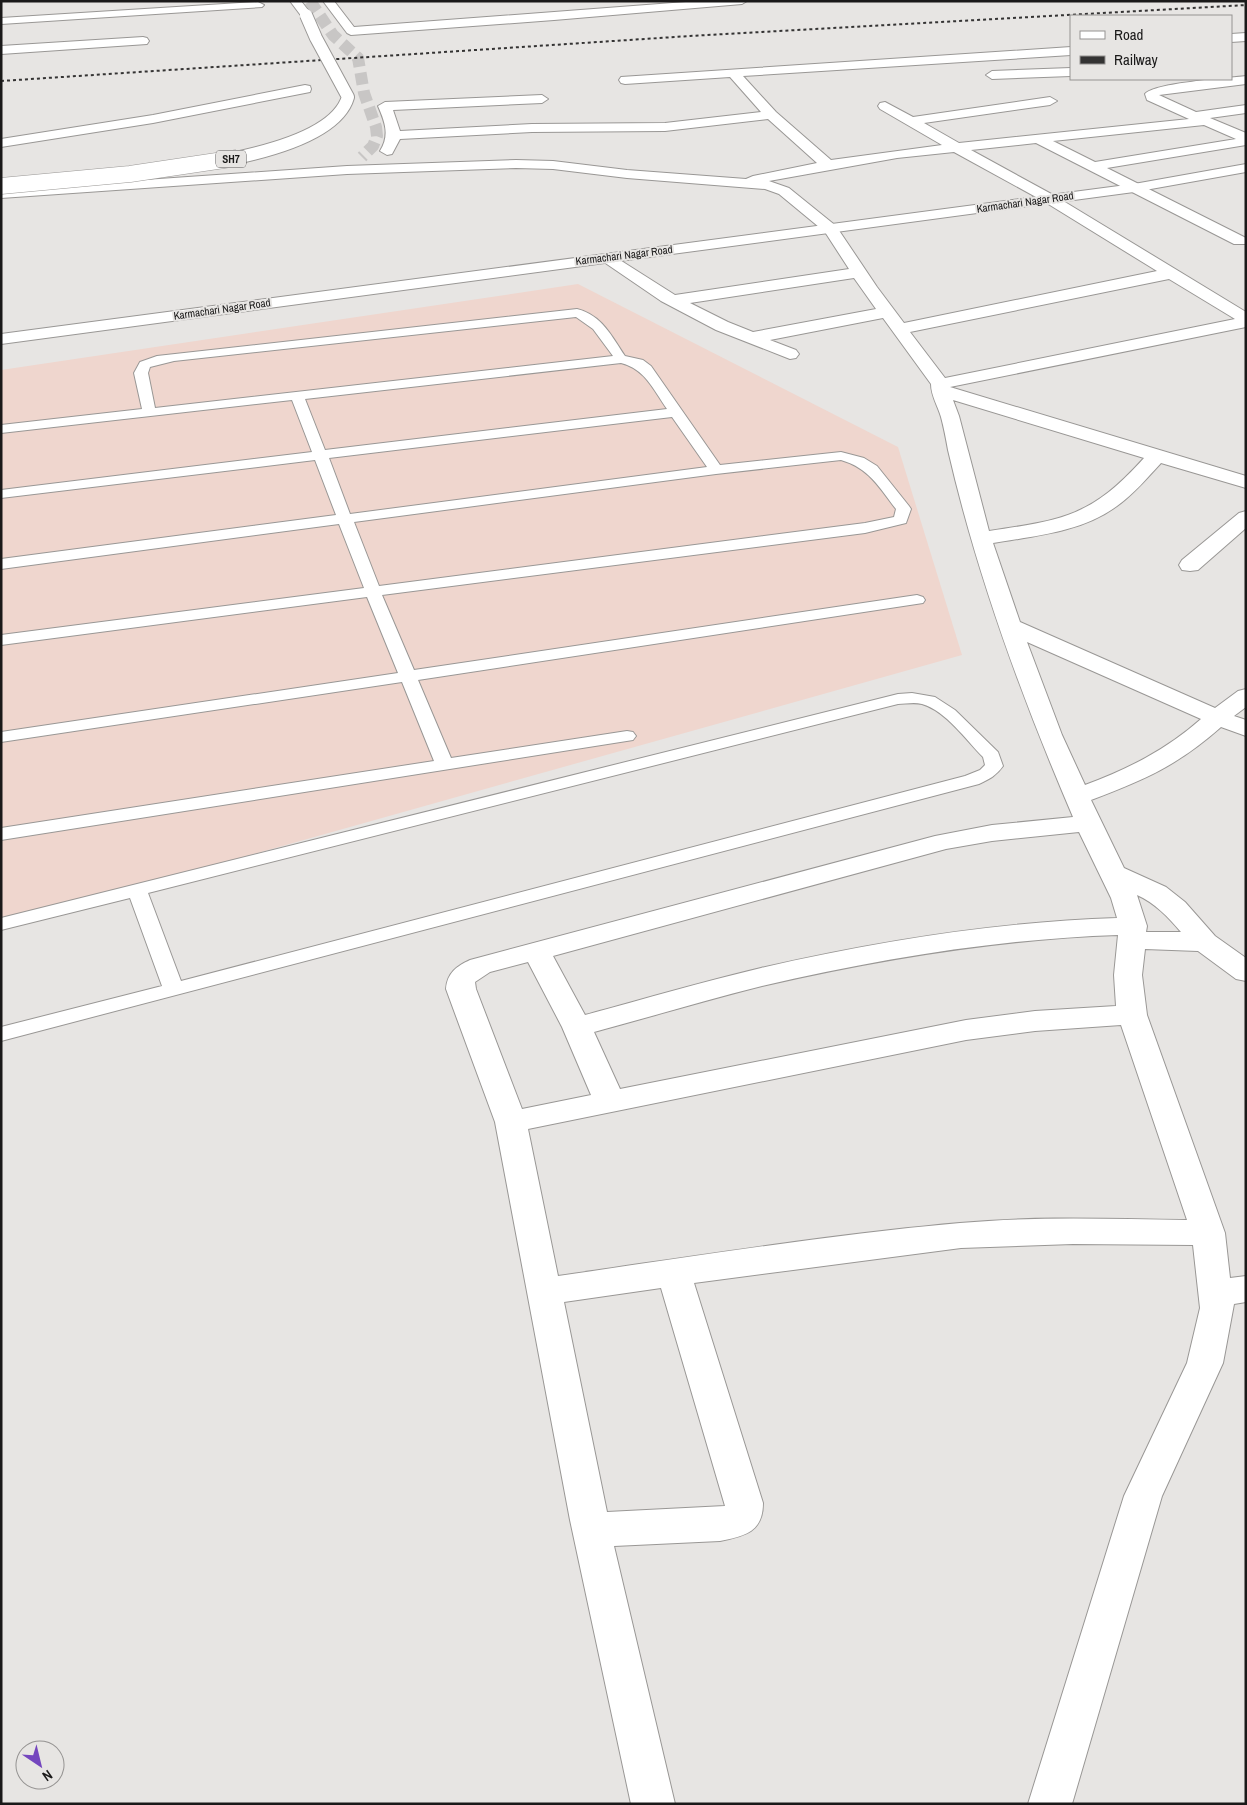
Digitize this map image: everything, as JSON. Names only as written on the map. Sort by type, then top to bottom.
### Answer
[{"type":"street","name":"SH7","points":[[1,186],[196,166],[278,147],[308,135],[328,124],[343,110],[348,97],[316,38],[306,15],[295,1]]},
{"type":"street","points":[[328,1],[351,32],[742,1]]},
{"type":"street","points":[[1,21],[258,5]]},
{"type":"street","points":[[544,7],[554,17]]},
{"type":"street","points":[[1232,38],[1246,37]]},
{"type":"street","points":[[1,50],[143,41]]},
{"type":"street","points":[[626,80],[1070,51]]},
{"type":"street","points":[[975,75],[1070,72]]},
{"type":"street","points":[[734,73],[771,115],[828,165]]},
{"type":"street","points":[[1149,80],[1168,89]]},
{"type":"street","points":[[1246,80],[1168,89],[1151,94],[1164,103],[1246,140]]},
{"type":"street","points":[[1,143],[124,125],[305,89]]},
{"type":"street","points":[[1,194],[347,170],[388,150],[393,142],[395,135],[385,106],[542,99]]},
{"type":"street","points":[[910,121],[1050,101]]},
{"type":"street","points":[[885,106],[934,135],[954,140],[1246,320]]},
{"type":"street","points":[[745,182],[954,140],[1040,140],[1199,118],[1246,109]]},
{"type":"street","points":[[395,135],[532,128],[665,127],[771,115]]},
{"type":"street","points":[[1040,140],[1240,240]]},
{"type":"street","points":[[1092,167],[1246,140]]},
{"type":"street","points":[[364,163],[553,165],[627,174],[767,185],[784,192],[831,229],[940,387],[950,416],[973,513],[1010,626],[1050,735],[1125,898],[1132,933],[1128,975],[1132,1015],[1230,1291],[1217,1308],[1205,1363],[1143,1496],[1050,1804]]},
{"type":"street","name":"Karmachari Nagar Road","points":[[1,339],[1134,188],[1246,168]]},
{"type":"street","points":[[606,258],[674,300],[722,326],[790,354]]},
{"type":"street","points":[[674,300],[859,272]]},
{"type":"street","points":[[751,338],[893,320],[1172,273]]},
{"type":"street","points":[[940,387],[1246,320]]},
{"type":"street","points":[[940,387],[1246,482]]},
{"type":"street","points":[[982,538],[1043,528],[1082,517],[1102,508],[1136,478],[1157,455]]},
{"type":"street","points":[[1190,564],[1246,517]]},
{"type":"street","points":[[1010,626],[1246,728]]},
{"type":"street","points":[[653,1804],[592,1530],[511,1122],[461,989],[461,980],[468,972],[480,966],[944,842],[992,833],[1083,810],[1174,753],[1231,705],[1246,696]]},
{"type":"street","points":[[1112,873],[1156,893],[1175,908],[1205,942],[1246,972]]},
{"type":"street","points":[[577,1027],[787,971],[887,951],[1028,931],[1086,927],[1205,942]]},
{"type":"street","points":[[536,951],[577,1027],[610,1102]]},
{"type":"street","points":[[511,1122],[966,1030],[1035,1022],[1132,1015]]},
{"type":"street","points":[[544,1291],[821,1252],[961,1235],[1073,1231],[1208,1233]]},
{"type":"street","points":[[592,1530],[720,1524],[736,1521],[744,1514],[744,1503],[674,1272]]},
{"type":"lane","points":[[149,412],[141,372],[145,365],[157,360],[184,356],[577,313],[587,316],[595,322],[621,359]]},
{"type":"lane","points":[[1,429],[621,359],[638,363],[646,369],[716,470]]},
{"type":"lane","points":[[297,395],[374,592],[445,765]]},
{"type":"lane","points":[[1,494],[321,457],[676,412]]},
{"type":"lane","points":[[1,564],[716,470],[841,456],[859,461],[872,469],[904,509],[902,520],[885,525],[1,640]]},
{"type":"lane","points":[[1,737],[917,600]]},
{"type":"lane","points":[[1,924],[898,699],[914,698],[932,702],[945,710],[992,756],[994,766],[986,774],[972,780],[1,1034]]},
{"type":"lane","points":[[1,834],[628,736]]},
{"type":"lane","points":[[137,889],[174,990]]},
{"type":"shaded area","points":[[578,284],[898,447],[962,655],[1,925],[1,370]]},
{"type":"tunnel","points":[[310,1],[333,35],[358,58],[364,93],[376,127],[377,136],[373,146],[362,157]]},
{"type":"railway","points":[[1,81],[690,36],[1246,5]]}]
